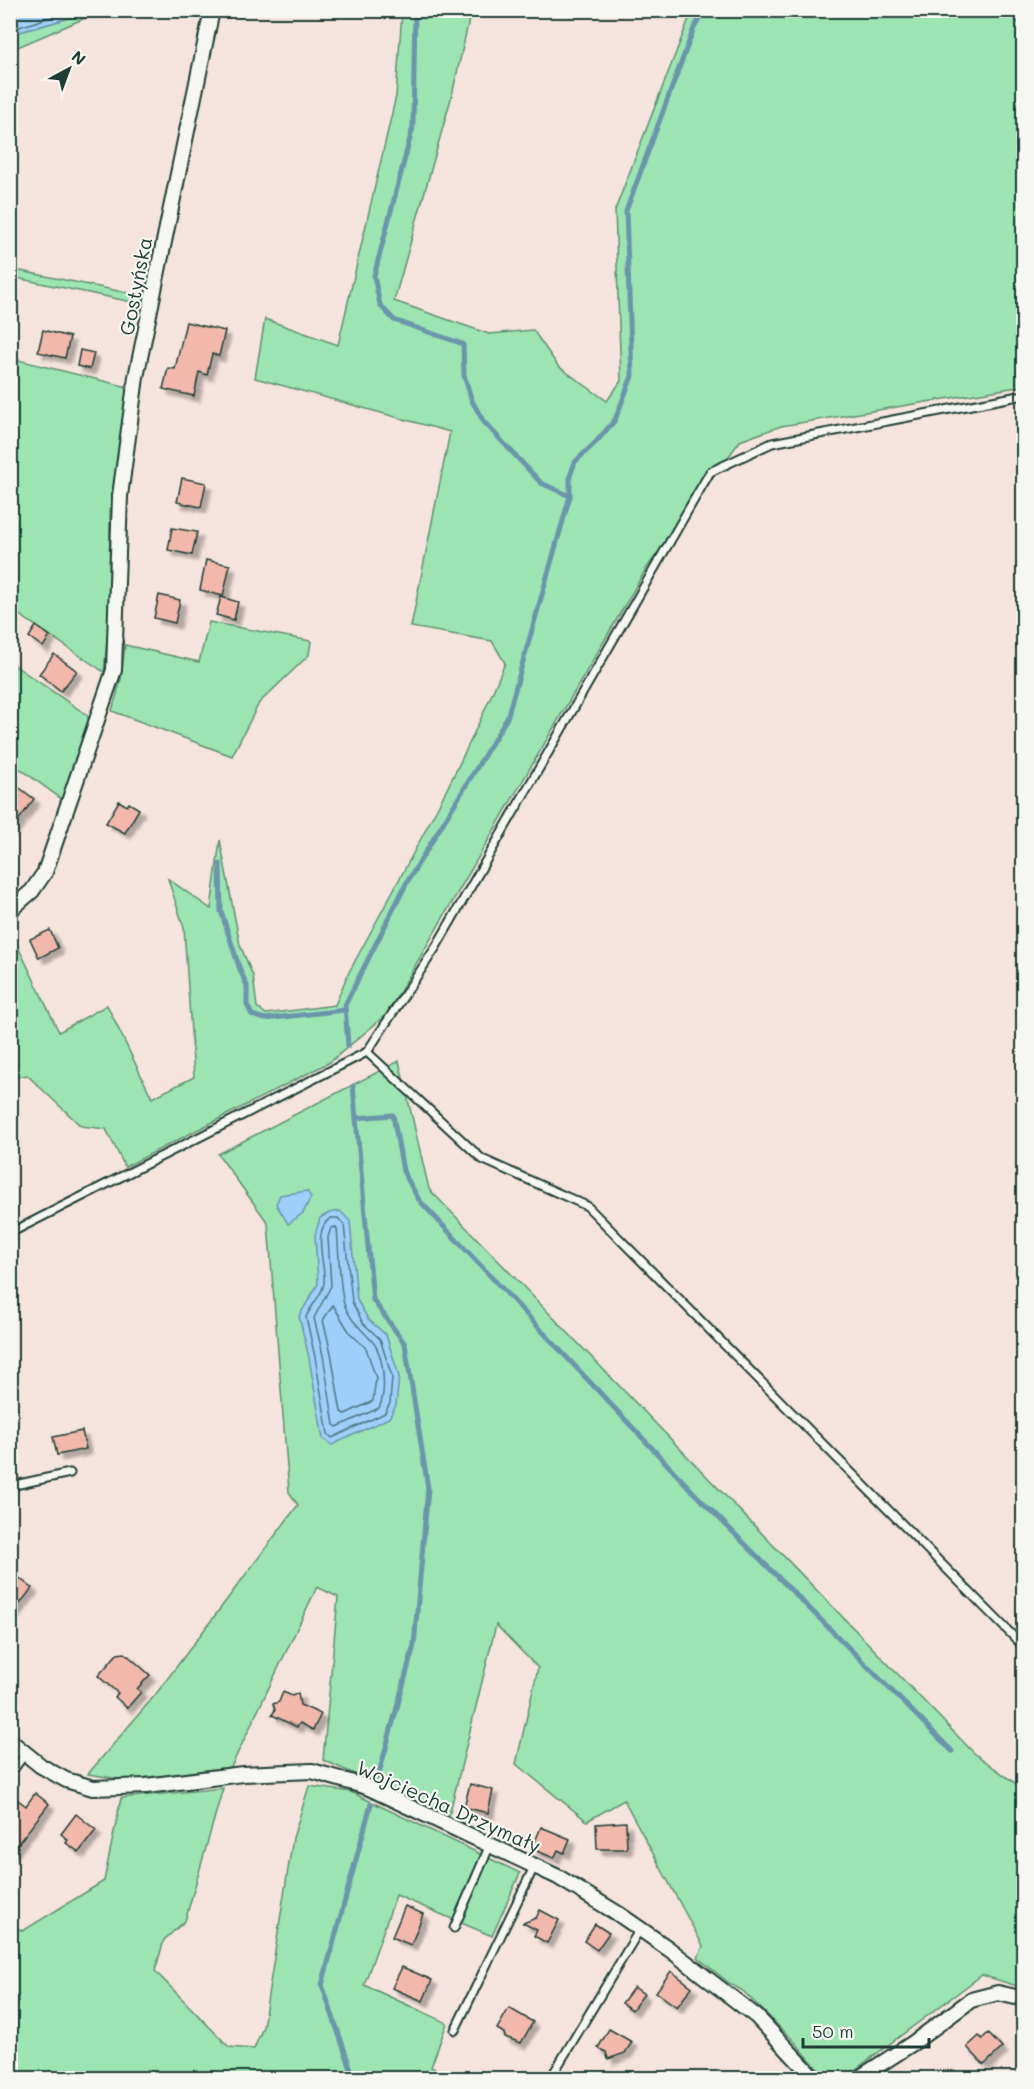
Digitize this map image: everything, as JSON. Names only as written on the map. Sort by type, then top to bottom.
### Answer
[{"type":"street","name":"Gostyńska","points":[[10,910],[32,891],[45,873],[114,670],[120,496],[136,377],[212,10]]},
{"type":"street","name":"Wojciecha Drzymały","points":[[10,1741],[41,1766],[66,1780],[93,1788],[146,1786],[243,1774],[312,1771],[367,1787],[558,1876],[640,1929],[757,2017],[814,2079]]},
{"type":"street","points":[[859,2079],[971,2000],[998,1993],[1023,1999]]},
{"type":"lane","points":[[10,1233],[367,1052],[436,947],[710,472],[772,443],[1023,395]]},
{"type":"lane","points":[[367,1052],[482,1159],[587,1206],[1023,1647]]},
{"type":"lane","points":[[10,1486],[70,1473]]},
{"type":"lane","points":[[10,1774],[26,1754]]},
{"type":"lane","points":[[454,1928],[490,1845]]},
{"type":"lane","points":[[455,2030],[535,1865]]},
{"type":"lane","points":[[553,2074],[640,1929]]},
{"type":"green space","points":[[88,11],[96,11],[92,15],[11,50],[10,37],[16,33]]},
{"type":"green space","points":[[402,11],[471,11],[452,95],[394,301],[489,334],[533,330],[558,366],[607,401],[621,381],[615,210],[692,11],[1007,11],[1023,28],[1023,386],[781,426],[740,441],[646,569],[387,1014],[330,1062],[125,1167],[106,1129],[81,1126],[27,1075],[11,1078],[10,930],[59,1032],[107,1005],[152,1098],[194,1077],[184,928],[168,879],[211,909],[220,840],[240,945],[253,976],[257,1007],[266,1014],[335,1005],[347,976],[450,782],[505,663],[492,641],[411,627],[450,432],[255,378],[265,319],[338,345],[396,96]]},
{"type":"green space","points":[[11,269],[143,296],[142,304],[11,277]]},
{"type":"green space","points":[[10,358],[128,387],[110,512],[109,618],[104,672],[11,609]]},
{"type":"green space","points":[[209,622],[311,641],[309,655],[259,703],[232,756],[112,711],[121,679],[125,645],[199,662]]},
{"type":"green space","points":[[11,663],[87,715],[90,725],[63,800],[11,762]]},
{"type":"green space","points":[[399,1061],[429,1189],[974,1753],[1023,1789],[1023,1988],[982,1975],[844,2078],[826,2078],[793,2040],[743,1991],[729,1983],[698,1958],[703,1946],[624,1800],[587,1821],[516,1764],[538,1668],[496,1625],[449,1816],[323,1760],[338,1597],[317,1587],[231,1767],[125,1780],[88,1774],[156,1694],[298,1505],[289,1492],[268,1223],[218,1154]]},
{"type":"green space","points":[[309,1786],[351,1792],[520,1873],[492,1936],[396,1895],[364,1985],[447,2023],[431,2067],[452,2078],[11,2078],[11,1925],[23,1931],[104,1881],[121,1798],[223,1788],[185,1921],[164,1940],[155,1971],[229,2047],[254,2049],[263,2027],[293,1838]]},
{"type":"water","points":[[11,10],[88,11],[16,33],[11,37]]},
{"type":"water","points":[[307,1191],[311,1197],[303,1213],[288,1224],[276,1204],[280,1195]]},
{"type":"water","points":[[340,1211],[350,1221],[357,1300],[368,1319],[386,1335],[399,1376],[396,1405],[389,1418],[332,1445],[323,1439],[299,1316],[318,1284],[315,1235],[320,1218]]},
{"type":"building","points":[[186,322],[225,331],[219,356],[212,354],[207,375],[199,372],[194,396],[163,389],[168,368],[175,369]]},
{"type":"building","points":[[43,330],[70,337],[65,358],[38,352]]},
{"type":"building","points":[[80,350],[94,353],[90,369],[77,366]]},
{"type":"building","points":[[182,478],[206,483],[201,507],[177,502]]},
{"type":"building","points":[[172,528],[197,532],[192,555],[168,550]]},
{"type":"building","points":[[206,560],[230,565],[223,596],[200,590]]},
{"type":"building","points":[[159,595],[180,600],[175,623],[154,618]]},
{"type":"building","points":[[221,597],[238,602],[234,620],[216,615]]},
{"type":"building","points":[[36,626],[50,636],[43,647],[29,637]]},
{"type":"building","points":[[54,654],[77,671],[61,691],[39,674]]},
{"type":"building","points":[[17,786],[34,799],[10,832],[10,795]]},
{"type":"building","points":[[119,801],[127,806],[129,803],[139,809],[125,833],[106,823]]},
{"type":"building","points":[[50,930],[58,948],[39,958],[30,939]]},
{"type":"building","points":[[82,1431],[86,1449],[57,1455],[53,1437]]},
{"type":"building","points":[[10,1571],[32,1588],[10,1617]]},
{"type":"building","points":[[125,1653],[150,1675],[137,1689],[141,1692],[127,1708],[115,1697],[118,1693],[98,1676],[117,1654]]},
{"type":"building","points":[[283,1692],[292,1696],[298,1693],[300,1705],[321,1714],[313,1730],[300,1723],[297,1727],[272,1715],[275,1710],[273,1704],[279,1702]]},
{"type":"building","points":[[470,1784],[493,1790],[488,1813],[464,1807]]},
{"type":"building","points":[[35,1793],[49,1804],[10,1854],[10,1794],[26,1806]]},
{"type":"building","points":[[76,1814],[96,1830],[79,1852],[66,1843],[68,1840],[61,1834]]},
{"type":"building","points":[[626,1822],[627,1849],[597,1849],[596,1824]]},
{"type":"building","points":[[541,1827],[570,1839],[564,1853],[558,1850],[554,1858],[532,1849]]},
{"type":"building","points":[[405,1906],[423,1914],[411,1945],[392,1937]]},
{"type":"building","points":[[540,1910],[559,1920],[547,1943],[534,1936],[537,1930],[523,1923],[536,1918]]},
{"type":"building","points":[[595,1924],[609,1933],[597,1950],[584,1941]]},
{"type":"building","points":[[402,1967],[432,1980],[423,2001],[392,1988]]},
{"type":"building","points":[[671,1971],[692,1987],[677,2007],[656,1992]]},
{"type":"building","points":[[634,1987],[644,1994],[632,2010],[622,2003]]},
{"type":"building","points":[[509,2008],[533,2022],[521,2043],[505,2037],[504,2033],[497,2029]]},
{"type":"building","points":[[609,2029],[632,2042],[625,2053],[608,2059],[606,2052],[598,2048]]},
{"type":"building","points":[[988,2033],[1002,2048],[984,2065],[967,2047],[979,2036],[982,2039]]},
{"type":"waterway","points":[[348,1046],[345,1005],[406,884],[507,718],[570,496],[541,483],[484,422],[472,401],[464,375],[463,344],[394,320],[380,305],[374,276],[413,127],[415,10]]},
{"type":"waterway","points":[[570,496],[570,476],[575,462],[615,420],[632,376],[626,211],[694,28],[705,10]]},
{"type":"waterway","points":[[220,864],[221,911],[247,986],[247,1005],[252,1015],[265,1019],[345,1010]]},
{"type":"waterway","points":[[353,1086],[373,1300],[405,1344],[428,1488],[414,1645],[378,1777]]},
{"type":"waterway","points":[[356,1118],[393,1115],[403,1171],[419,1200],[696,1495],[952,1751]]},
{"type":"waterway","points":[[354,2078],[322,1985],[371,1804]]}]
